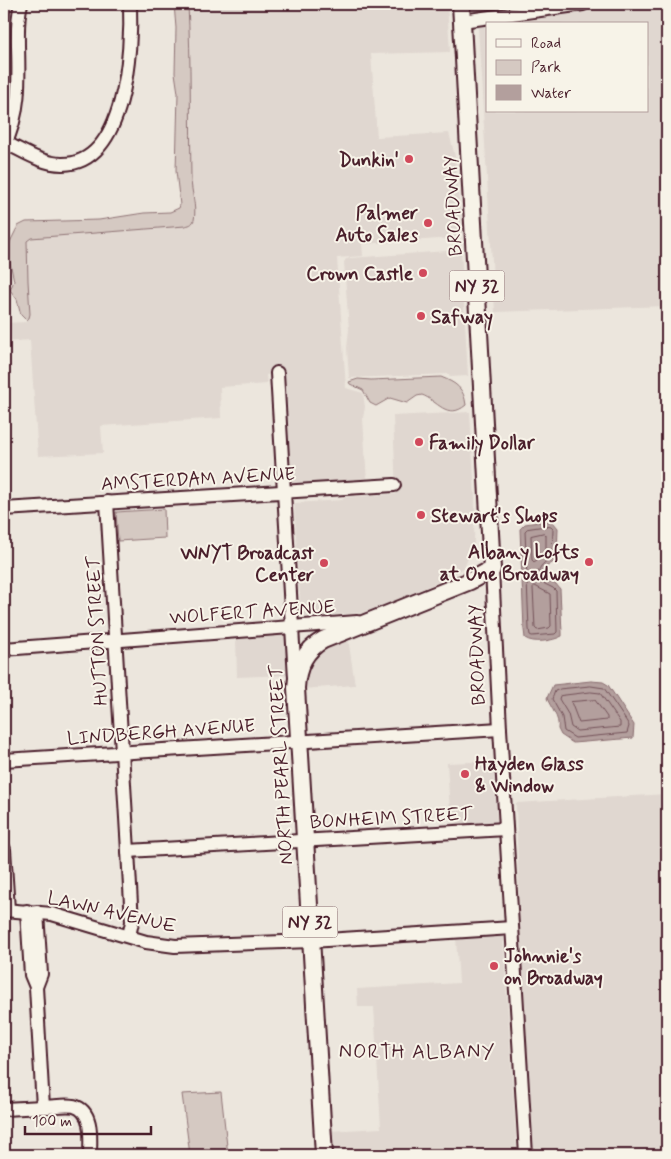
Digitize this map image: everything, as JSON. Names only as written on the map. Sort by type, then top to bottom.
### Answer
[{"type":"main road","name":"BROADWAY","points":[[461,4],[492,569]]},
{"type":"main road","name":"WOLFERT AVENUE","points":[[370,621],[470,581],[492,569]]},
{"type":"main road","name":"NY 32","points":[[296,688],[300,666],[305,656],[314,646],[333,635],[370,621]]},
{"type":"main road","name":"NORTH PEARL STREET","points":[[296,688],[324,1155]]},
{"type":"street","points":[[21,4],[18,24],[18,97],[15,115],[5,144],[37,158],[57,164],[79,162],[89,157],[98,150],[111,128],[125,79],[129,57],[130,4]]},
{"type":"street","points":[[462,21],[583,4]]},
{"type":"street","name":"NORTH PEARL STREET","points":[[277,373],[296,688]]},
{"type":"street","name":"AMSTERDAM AVENUE","points":[[4,507],[394,485]]},
{"type":"street","name":"HUTTON STREET","points":[[107,502],[132,922],[129,936]]},
{"type":"street","name":"BROADWAY","points":[[492,569],[526,1155]]},
{"type":"street","name":"WOLFERT AVENUE","points":[[4,649],[370,621]]},
{"type":"street","name":"LINDBERGH AVENUE","points":[[4,760],[122,751],[500,729]]},
{"type":"street","name":"BONHEIM STREET","points":[[128,850],[506,829]]},
{"type":"street","points":[[4,849],[6,910]]},
{"type":"street","name":"LAWN AVENUE","points":[[6,910],[66,917],[154,943],[175,946],[311,941],[512,928]]},
{"type":"street","points":[[32,912],[41,974],[36,988],[43,1107]]},
{"type":"street","points":[[4,1109],[72,1106],[84,1112],[89,1124],[90,1155]]},
{"type":"shaded area","points":[[184,4],[447,4],[450,52],[371,54],[377,137],[449,133],[455,156],[462,233],[455,238],[362,244],[363,256],[337,258],[346,388],[363,393],[367,483],[293,487],[290,485],[288,411],[284,373],[266,375],[267,384],[220,387],[221,418],[101,426],[103,453],[38,456],[30,340],[4,342],[4,323],[28,322],[22,234],[187,217]]},
{"type":"shaded area","points":[[472,4],[534,4],[477,12],[472,9]]},
{"type":"shaded area","points":[[626,4],[667,4],[667,306],[495,312],[478,27],[486,25],[486,112],[648,112],[648,22],[509,22]]},
{"type":"shaded area","points":[[461,250],[468,376],[450,377],[449,374],[349,378],[347,348],[349,329],[344,262],[346,259]]},
{"type":"shaded area","points":[[470,412],[475,498],[474,544],[464,568],[445,579],[362,613],[301,617],[294,503],[396,494],[393,416]]},
{"type":"shaded area","points":[[280,634],[285,636],[287,675],[237,677],[236,638]]},
{"type":"shaded area","points":[[348,638],[355,685],[303,689],[307,663],[325,647]]},
{"type":"shaded area","points":[[493,761],[497,824],[451,828],[447,763]]},
{"type":"shaded area","points":[[667,794],[667,1155],[533,1155],[521,955],[516,803]]},
{"type":"shaded area","points":[[503,935],[517,1155],[330,1155],[329,1131],[381,1128],[374,1007],[358,1007],[357,989],[459,983],[456,938]]},
{"type":"green space","points":[[174,4],[188,4],[191,178],[195,210],[194,220],[191,224],[185,226],[31,238],[27,241],[30,314],[26,320],[21,315],[17,299],[10,290],[14,281],[8,253],[10,242],[18,226],[26,222],[99,220],[144,213],[170,212],[179,208],[176,171],[178,93],[175,73],[176,28]]},
{"type":"green space","points":[[441,377],[461,390],[466,405],[453,411],[448,410],[422,395],[407,403],[390,398],[376,406],[370,403],[363,390],[349,382],[358,379]]},
{"type":"green space","points":[[164,509],[165,538],[118,541],[116,512]]},
{"type":"green space","points":[[221,1092],[228,1155],[190,1155],[182,1094]]},
{"type":"water","points":[[553,522],[558,528],[557,558],[545,568],[544,575],[546,580],[556,584],[560,589],[562,636],[548,640],[533,641],[525,638],[524,630],[520,529],[525,524]]},
{"type":"water","points":[[591,681],[603,682],[608,685],[634,725],[633,738],[573,743],[561,735],[556,717],[547,698],[553,685]]},
{"type":"place","name":"Dunkin'","points":[[409,159]]},
{"type":"place","name":"Palmer Auto Sales","points":[[428,223]]},
{"type":"place","name":"Crown Castle","points":[[423,273]]},
{"type":"place","name":"Safway","points":[[421,316]]},
{"type":"place","name":"Family Dollar","points":[[419,442]]},
{"type":"place","name":"Stewart's Shops","points":[[421,515]]},
{"type":"place","name":"Albany Lofts at One Broadway","points":[[589,562]]},
{"type":"place","name":"WNYT Broadcast Center","points":[[324,563]]},
{"type":"place","name":"Hayden Glass & Window","points":[[465,774]]},
{"type":"place","name":"Johnnie's on Broadway","points":[[494,966]]},
{"type":"district","name":"NORTH ALBANY","points":[[417,1051]]}]
